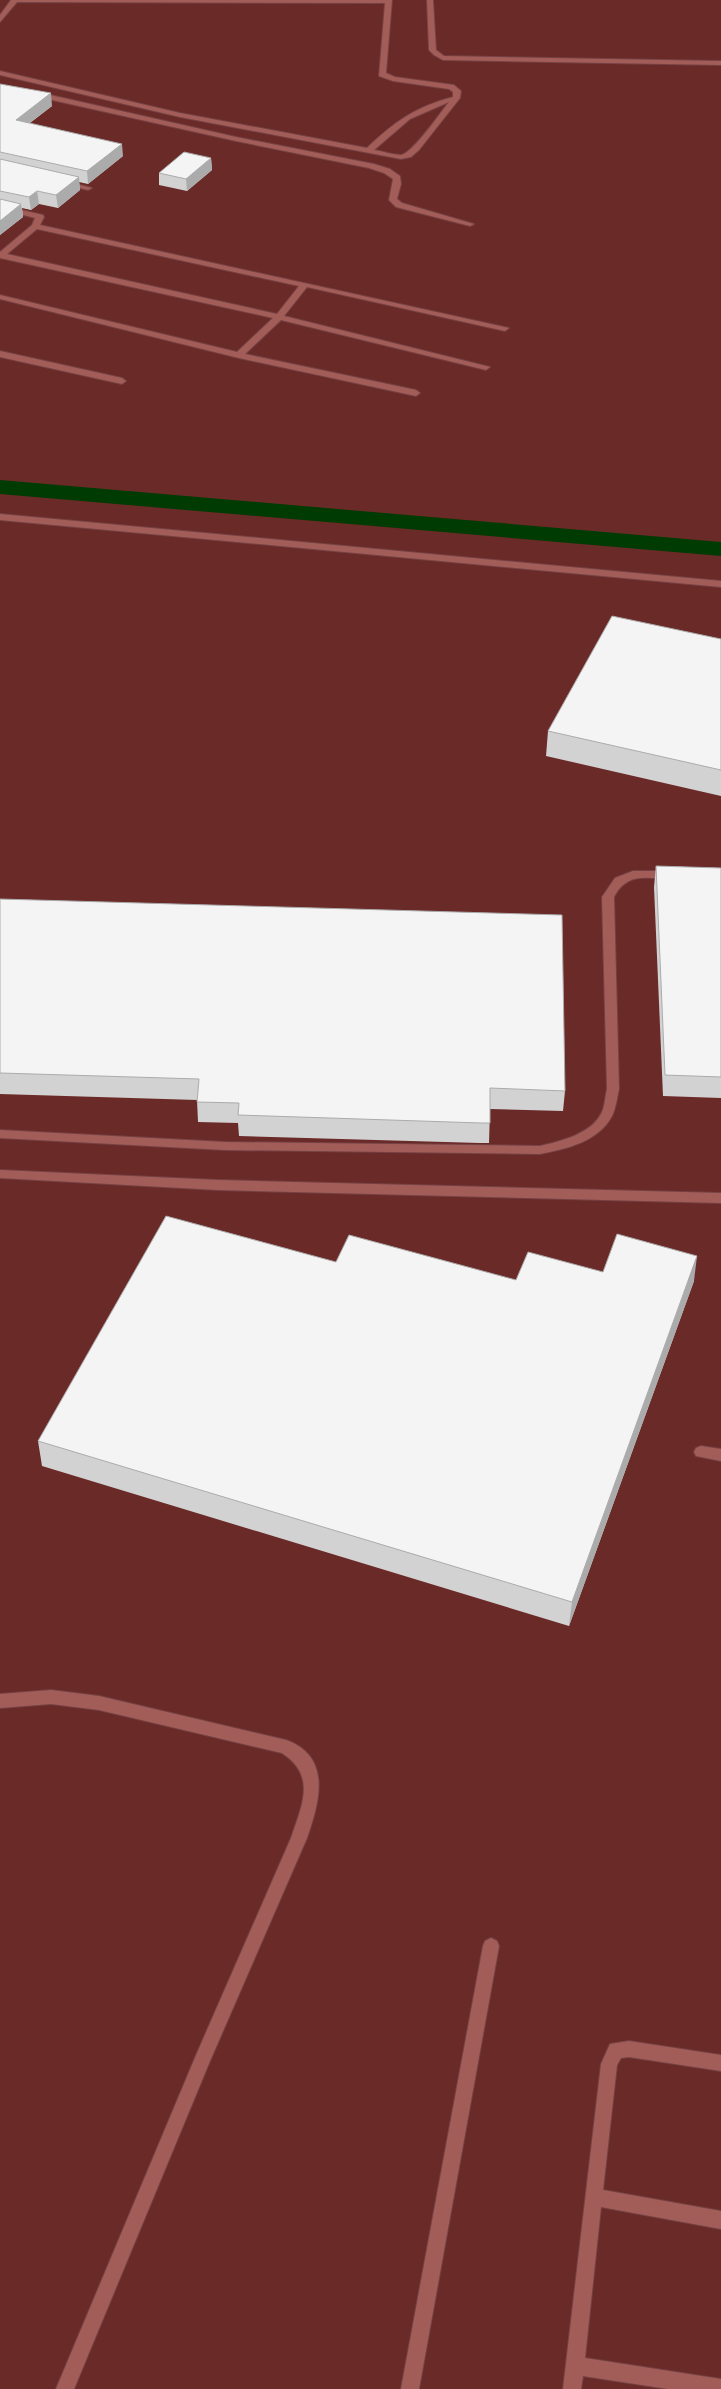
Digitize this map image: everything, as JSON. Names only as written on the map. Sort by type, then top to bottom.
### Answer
[{"type":"street","points":[[0,20],[15,0],[389,0],[382,74],[393,80],[451,87],[457,91],[456,98],[408,155],[400,157],[180,115],[0,73]]},
{"type":"street","points":[[430,0],[434,50],[436,54],[444,58],[721,63]]},
{"type":"street","points":[[28,91],[183,127],[388,171],[397,178],[398,186],[393,195],[393,200],[399,205],[470,224]]},
{"type":"street","points":[[367,152],[409,114],[432,104],[456,98]]},
{"type":"street","points":[[53,180],[88,188]]},
{"type":"street","points":[[0,207],[40,217],[35,226],[0,255]]},
{"type":"street","points":[[35,226],[504,328]]},
{"type":"street","points":[[0,255],[279,317],[486,367]]},
{"type":"street","points":[[238,354],[279,317],[304,284]]},
{"type":"street","points":[[0,297],[238,354],[416,393]]},
{"type":"street","points":[[0,354],[122,381]]},
{"type":"street","points":[[0,517],[721,584]]},
{"type":"street","points":[[0,1134],[234,1146],[540,1150],[567,1144],[590,1132],[606,1115],[613,1089],[608,897],[612,886],[621,877],[685,876]]},
{"type":"street","points":[[0,1174],[218,1185],[721,1198]]},
{"type":"street","points":[[701,1452],[721,1455]]},
{"type":"street","points":[[0,1701],[51,1698],[99,1704],[286,1747],[305,1762],[312,1780],[309,1807],[299,1838],[203,2058],[65,2389]]},
{"type":"street","points":[[410,2389],[491,1946]]},
{"type":"street","points":[[572,2389],[596,2197],[609,2064],[616,2050],[629,2048],[721,2063]]},
{"type":"street","points":[[596,2197],[721,2220]]},
{"type":"street","points":[[576,2366],[721,2388]]},
{"type":"building","points":[[0,84],[51,93],[16,120],[122,144],[87,171],[0,152]]},
{"type":"building","points":[[184,152],[211,158],[186,179],[159,173]]},
{"type":"building","points":[[0,159],[79,177],[56,195],[37,191],[29,197],[0,191]]},
{"type":"building","points":[[0,199],[21,204],[0,221]]},
{"type":"building","points":[[612,616],[721,639],[721,770],[548,731]]},
{"type":"building","points":[[656,866],[721,868],[721,1077],[665,1075]]},
{"type":"building","points":[[0,899],[562,915],[565,1091],[490,1088],[490,1123],[481,1123],[238,1115],[239,1103],[197,1102],[199,1079],[0,1073]]},
{"type":"building","points":[[166,1216],[336,1262],[349,1235],[516,1280],[528,1252],[603,1272],[617,1234],[697,1256],[572,1602],[38,1441]]},
{"type":"waterway","points":[[0,487],[721,549]]}]
